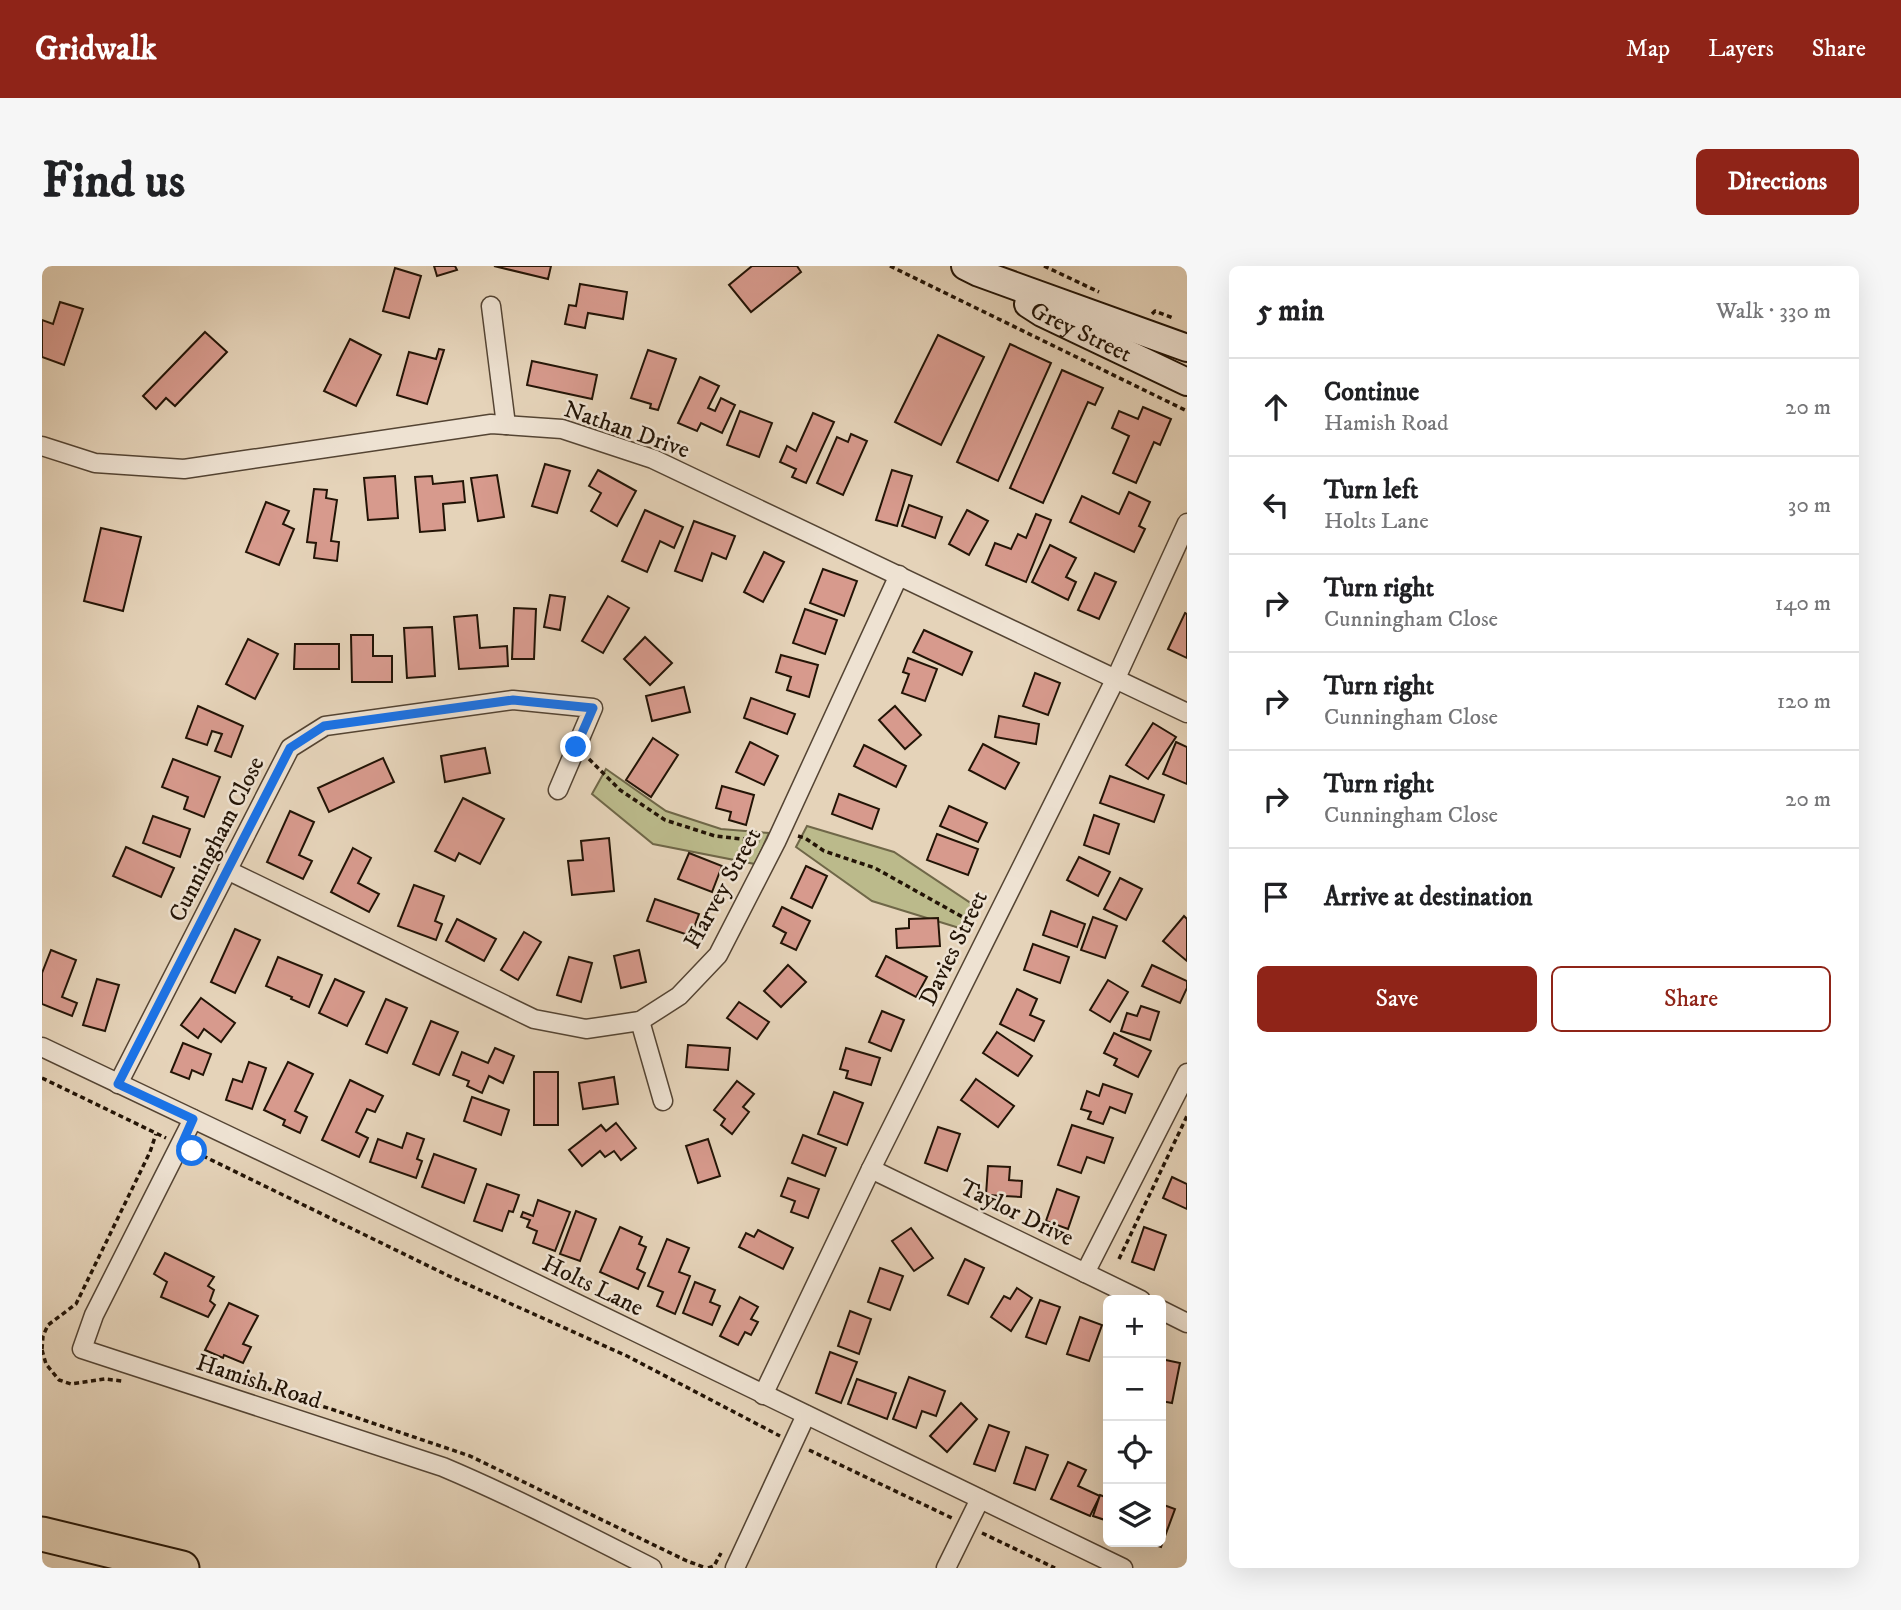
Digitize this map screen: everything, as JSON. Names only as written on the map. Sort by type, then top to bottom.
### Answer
[{"type":"highway","points":[[42,1534],[182,1568]]},
{"type":"street","name":"Grey Street","points":[[972,270],[1187,348]]},
{"type":"street","name":"Grey Street","points":[[972,270],[1042,313],[1187,382]]},
{"type":"street","points":[[491,306],[506,425]]},
{"type":"street","name":"Nathan Drive","points":[[42,446],[95,463],[184,469],[491,424],[562,429],[653,459],[1187,713]]},
{"type":"street","name":"Davies Street","points":[[763,1395],[871,1169],[1115,678],[1187,523]]},
{"type":"street","name":"Harvey Street","points":[[227,870],[534,1019],[586,1029],[640,1021],[679,996],[718,955],[778,837],[899,575]]},
{"type":"street","name":"Cunningham Close","points":[[118,1084],[290,748],[324,726],[513,700],[593,708],[558,790]]},
{"type":"street","points":[[640,1021],[663,1101]]},
{"type":"street","name":"Holts Lane","points":[[42,1048],[341,1189],[1123,1568]]},
{"type":"street","points":[[1085,1273],[1187,1073]]},
{"type":"street","name":"Hamish Road","points":[[193,1119],[94,1315],[82,1349],[443,1467],[538,1510],[652,1568]]},
{"type":"street","name":"Taylor Drive","points":[[871,1169],[1131,1295]]},
{"type":"street","points":[[1166,1312],[1187,1323]]},
{"type":"street","points":[[735,1568],[806,1415]]},
{"type":"street","points":[[946,1568],[979,1499]]},
{"type":"path","points":[[890,266],[1187,411]]},
{"type":"path","points":[[576,747],[620,790],[665,820],[715,836],[806,838],[824,851],[875,868],[989,932]]},
{"type":"path","points":[[42,1078],[449,1276],[627,1356],[793,1442],[1055,1568]]},
{"type":"path","points":[[1119,1259],[1187,1116]]},
{"type":"path","points":[[122,1382],[105,1378],[71,1384],[59,1380],[46,1364],[42,1349],[43,1336],[48,1325],[76,1304],[150,1152],[156,1134]]},
{"type":"path","points":[[217,1373],[337,1411]]},
{"type":"path","points":[[708,1568],[714,1566],[721,1553]]},
{"type":"shaded area","points":[[606,769],[666,811],[721,829],[769,833],[755,864],[653,844],[592,794]]},
{"type":"shaded area","points":[[807,826],[894,852],[978,908],[969,931],[872,901],[796,847]]},
{"type":"building","points":[[434,266],[455,266],[457,270],[437,276]]},
{"type":"building","points":[[494,266],[551,266],[548,279]]},
{"type":"building","points":[[752,266],[797,266],[801,272],[751,312],[729,285]]},
{"type":"building","points":[[395,268],[421,276],[409,318],[383,311]]},
{"type":"building","points":[[580,284],[627,292],[623,319],[588,313],[585,328],[565,324],[569,305],[576,306]]},
{"type":"building","points":[[60,302],[83,309],[64,365],[42,357],[42,320],[53,324]]},
{"type":"building","points":[[205,332],[227,352],[175,406],[166,398],[156,409],[143,396]]},
{"type":"building","points":[[938,335],[984,357],[941,445],[895,422]]},
{"type":"building","points":[[350,339],[381,355],[356,406],[324,391]]},
{"type":"building","points":[[1010,344],[1051,363],[998,481],[957,462]]},
{"type":"building","points":[[439,349],[444,350],[427,404],[397,395],[409,352],[436,359]]},
{"type":"building","points":[[648,350],[676,359],[658,410],[650,408],[651,404],[631,398]]},
{"type":"building","points":[[532,361],[597,375],[592,399],[527,385]]},
{"type":"building","points":[[1062,370],[1103,388],[1095,405],[1088,402],[1043,503],[1010,488]]},
{"type":"building","points":[[700,377],[719,386],[708,408],[715,411],[721,398],[735,405],[722,433],[701,423],[697,431],[678,423]]},
{"type":"building","points":[[1143,407],[1171,419],[1160,445],[1154,442],[1136,483],[1113,473],[1129,436],[1112,428],[1119,411],[1138,419]]},
{"type":"building","points":[[740,411],[772,423],[759,457],[727,445]]},
{"type":"building","points":[[813,413],[834,422],[806,483],[792,477],[796,469],[780,462],[787,446],[796,451]]},
{"type":"building","points":[[851,434],[867,441],[843,495],[817,483],[837,437],[848,442]]},
{"type":"building","points":[[545,464],[570,471],[557,513],[532,506]]},
{"type":"building","points":[[598,470],[636,491],[617,526],[591,511],[601,493],[589,486]]},
{"type":"building","points":[[892,470],[912,476],[897,526],[876,520]]},
{"type":"building","points":[[497,475],[504,517],[478,521],[471,478]]},
{"type":"building","points":[[395,476],[398,518],[368,520],[364,478]]},
{"type":"building","points":[[432,476],[433,484],[463,481],[465,502],[443,504],[445,530],[420,532],[415,477]]},
{"type":"building","points":[[314,489],[327,490],[326,498],[337,500],[331,541],[339,542],[337,561],[314,558],[316,543],[307,542]]},
{"type":"building","points":[[1129,492],[1150,502],[1139,526],[1145,529],[1134,552],[1070,522],[1082,496],[1119,514]]},
{"type":"building","points":[[266,502],[289,511],[283,524],[294,529],[279,565],[246,552]]},
{"type":"building","points":[[909,505],[942,517],[935,538],[902,526]]},
{"type":"building","points":[[645,510],[683,527],[674,548],[660,541],[647,572],[622,561]]},
{"type":"building","points":[[967,510],[988,521],[969,555],[949,544]]},
{"type":"building","points":[[1036,514],[1051,520],[1026,582],[986,565],[995,543],[1011,549],[1018,534],[1026,538]]},
{"type":"building","points":[[694,521],[735,536],[726,559],[712,553],[702,581],[675,571]]},
{"type":"building","points":[[101,528],[141,537],[123,611],[84,601]]},
{"type":"building","points":[[1050,545],[1076,558],[1066,577],[1076,582],[1068,600],[1032,582]]},
{"type":"building","points":[[764,552],[784,562],[763,602],[744,592]]},
{"type":"building","points":[[823,569],[857,581],[844,616],[810,603]]},
{"type":"building","points":[[1095,573],[1116,582],[1099,619],[1078,610]]},
{"type":"building","points":[[550,595],[565,597],[560,630],[544,627]]},
{"type":"building","points":[[608,596],[629,608],[603,653],[582,641]]},
{"type":"building","points":[[514,608],[536,609],[534,659],[512,659]]},
{"type":"building","points":[[805,609],[837,620],[825,654],[793,643]]},
{"type":"building","points":[[1185,613],[1187,614],[1187,658],[1168,649]]},
{"type":"building","points":[[477,615],[480,648],[507,646],[508,666],[459,669],[454,617]]},
{"type":"building","points":[[432,627],[435,676],[407,678],[404,628]]},
{"type":"building","points":[[924,630],[972,652],[962,675],[913,652]]},
{"type":"building","points":[[351,635],[373,635],[373,656],[392,656],[392,682],[352,682]]},
{"type":"building","points":[[645,637],[672,663],[650,685],[624,659]]},
{"type":"building","points":[[248,639],[278,654],[255,699],[226,684]]},
{"type":"building","points":[[295,644],[339,644],[339,669],[294,669]]},
{"type":"building","points":[[781,655],[818,665],[809,697],[787,690],[791,677],[776,672]]},
{"type":"building","points":[[908,658],[937,669],[925,701],[902,693],[909,674],[903,672]]},
{"type":"building","points":[[1035,673],[1060,683],[1048,715],[1023,706]]},
{"type":"building","points":[[684,687],[690,712],[652,721],[646,696]]},
{"type":"building","points":[[751,698],[795,714],[787,734],[744,718]]},
{"type":"building","points":[[198,706],[243,726],[231,757],[215,751],[222,734],[212,731],[207,745],[186,738]]},
{"type":"building","points":[[895,706],[921,735],[905,749],[879,720]]},
{"type":"building","points":[[999,716],[1039,724],[1036,744],[995,737]]},
{"type":"building","points":[[1153,723],[1176,737],[1148,779],[1126,765]]},
{"type":"building","points":[[653,738],[678,755],[651,797],[626,780]]},
{"type":"building","points":[[750,742],[778,756],[764,785],[736,772]]},
{"type":"building","points":[[1176,742],[1187,747],[1187,784],[1163,774]]},
{"type":"building","points":[[983,744],[1019,763],[1005,789],[969,770]]},
{"type":"building","points":[[864,745],[906,766],[896,787],[854,766]]},
{"type":"building","points":[[485,748],[490,773],[445,782],[441,756]]},
{"type":"building","points":[[383,758],[394,782],[329,812],[318,788]]},
{"type":"building","points":[[173,759],[220,777],[204,817],[184,809],[188,797],[162,787]]},
{"type":"building","points":[[1110,776],[1164,795],[1154,822],[1100,803]]},
{"type":"building","points":[[722,786],[754,795],[746,825],[729,820],[731,812],[716,808]]},
{"type":"building","points":[[839,794],[879,809],[872,829],[832,814]]},
{"type":"building","points":[[463,798],[504,819],[480,864],[459,853],[455,861],[435,851]]},
{"type":"building","points":[[949,806],[987,823],[978,842],[940,826]]},
{"type":"building","points":[[290,811],[314,822],[299,855],[312,861],[303,879],[267,862]]},
{"type":"building","points":[[1094,815],[1119,824],[1109,854],[1084,845]]},
{"type":"building","points":[[153,816],[190,829],[180,857],[143,843]]},
{"type":"building","points":[[937,834],[978,849],[968,875],[927,860]]},
{"type":"building","points":[[609,838],[614,891],[572,895],[568,861],[583,860],[581,841]]},
{"type":"building","points":[[126,847],[174,868],[161,897],[113,876]]},
{"type":"building","points":[[353,848],[371,858],[358,883],[379,894],[369,912],[331,892]]},
{"type":"building","points":[[689,853],[722,866],[712,892],[678,879]]},
{"type":"building","points":[[1079,857],[1110,872],[1098,896],[1067,880]]},
{"type":"building","points":[[806,866],[827,876],[812,908],[791,898]]},
{"type":"building","points":[[1120,878],[1142,889],[1126,920],[1104,909]]},
{"type":"building","points":[[414,885],[444,896],[435,921],[442,924],[436,940],[398,926]]},
{"type":"building","points":[[655,899],[699,914],[691,936],[647,921]]},
{"type":"building","points":[[782,907],[810,921],[796,950],[781,943],[786,933],[773,926]]},
{"type":"building","points":[[1051,911],[1085,924],[1077,947],[1043,935]]},
{"type":"building","points":[[1184,916],[1187,919],[1187,961],[1163,941]]},
{"type":"building","points":[[1093,917],[1117,926],[1105,958],[1081,950]]},
{"type":"building","points":[[938,918],[940,946],[897,948],[896,929],[909,928],[909,919]]},
{"type":"building","points":[[457,919],[496,939],[484,961],[446,941]]},
{"type":"building","points":[[235,929],[260,940],[235,993],[211,982]]},
{"type":"building","points":[[524,932],[541,942],[518,980],[501,970]]},
{"type":"building","points":[[1033,944],[1069,957],[1060,983],[1024,970]]},
{"type":"building","points":[[51,950],[76,960],[62,997],[77,1003],[72,1016],[42,1004],[42,973]]},
{"type":"building","points":[[639,950],[646,982],[621,988],[614,956]]},
{"type":"building","points":[[886,956],[927,977],[916,997],[876,976]]},
{"type":"building","points":[[278,957],[322,975],[309,1007],[266,986]]},
{"type":"building","points":[[569,957],[592,963],[581,1002],[557,995]]},
{"type":"building","points":[[788,965],[806,982],[781,1007],[764,991]]},
{"type":"building","points":[[1152,965],[1187,981],[1187,988],[1180,1003],[1142,986]]},
{"type":"building","points":[[97,979],[119,985],[105,1031],[83,1025]]},
{"type":"building","points":[[335,979],[364,992],[347,1026],[319,1013]]},
{"type":"building","points":[[1108,980],[1128,992],[1110,1022],[1090,1010]]},
{"type":"building","points":[[1017,989],[1037,999],[1030,1015],[1044,1021],[1034,1041],[1000,1024]]},
{"type":"building","points":[[201,998],[235,1023],[221,1042],[204,1029],[198,1038],[181,1025]]},
{"type":"building","points":[[386,999],[407,1008],[387,1053],[366,1044]]},
{"type":"building","points":[[739,1002],[769,1022],[757,1039],[727,1018]]},
{"type":"building","points":[[1141,1006],[1159,1012],[1150,1040],[1121,1031],[1127,1013],[1137,1016]]},
{"type":"building","points":[[882,1011],[904,1020],[891,1051],[869,1042]]},
{"type":"building","points":[[431,1021],[458,1032],[439,1075],[413,1064]]},
{"type":"building","points":[[997,1032],[1032,1056],[1018,1076],[983,1053]]},
{"type":"building","points":[[1114,1033],[1151,1051],[1138,1077],[1114,1065],[1117,1059],[1104,1053]]},
{"type":"building","points":[[183,1043],[211,1054],[203,1075],[192,1070],[189,1079],[171,1072]]},
{"type":"building","points":[[688,1045],[730,1048],[728,1070],[686,1067]]},
{"type":"building","points":[[495,1048],[514,1056],[503,1083],[489,1076],[482,1093],[467,1086],[469,1081],[453,1075],[462,1052],[488,1063]]},
{"type":"building","points":[[846,1048],[880,1058],[871,1085],[846,1078],[848,1071],[840,1069]]},
{"type":"building","points":[[249,1062],[266,1068],[252,1109],[226,1100],[233,1079],[242,1082]]},
{"type":"building","points":[[288,1062],[313,1074],[295,1111],[307,1117],[300,1133],[283,1125],[285,1120],[264,1110]]},
{"type":"building","points":[[534,1072],[558,1072],[558,1125],[534,1125]]},
{"type":"building","points":[[614,1077],[618,1104],[583,1109],[579,1083]]},
{"type":"building","points":[[976,1079],[1014,1106],[998,1127],[961,1100]]},
{"type":"building","points":[[350,1080],[383,1096],[375,1112],[367,1109],[356,1132],[368,1138],[359,1157],[322,1140]]},
{"type":"building","points":[[737,1081],[754,1094],[743,1107],[749,1112],[732,1134],[721,1125],[725,1119],[714,1110]]},
{"type":"building","points":[[1103,1084],[1132,1094],[1125,1113],[1110,1107],[1103,1124],[1088,1119],[1091,1112],[1081,1109],[1087,1091],[1099,1096]]},
{"type":"building","points":[[834,1092],[863,1103],[847,1145],[818,1134]]},
{"type":"building","points":[[472,1097],[509,1110],[501,1135],[464,1121]]},
{"type":"building","points":[[616,1123],[636,1148],[621,1160],[614,1151],[605,1157],[600,1151],[582,1166],[569,1150],[601,1125],[606,1131]]},
{"type":"building","points":[[1072,1125],[1113,1138],[1104,1163],[1087,1157],[1081,1173],[1058,1165]]},
{"type":"building","points":[[938,1127],[960,1134],[947,1171],[925,1163]]},
{"type":"building","points":[[407,1133],[424,1139],[417,1159],[422,1161],[416,1178],[370,1162],[378,1139],[402,1148]]},
{"type":"building","points":[[803,1135],[836,1148],[825,1176],[792,1163]]},
{"type":"building","points":[[708,1139],[720,1176],[698,1183],[686,1146]]},
{"type":"building","points":[[434,1154],[476,1169],[464,1203],[422,1187]]},
{"type":"building","points":[[988,1166],[1010,1167],[1009,1180],[1022,1181],[1021,1197],[986,1195]]},
{"type":"building","points":[[1172,1177],[1187,1184],[1187,1209],[1163,1198]]},
{"type":"building","points":[[788,1178],[819,1189],[808,1218],[791,1212],[795,1201],[781,1196]]},
{"type":"building","points":[[487,1184],[519,1195],[513,1212],[509,1211],[502,1231],[474,1221]]},
{"type":"building","points":[[1057,1189],[1079,1197],[1068,1229],[1046,1221]]},
{"type":"building","points":[[538,1200],[570,1212],[555,1251],[533,1243],[537,1231],[527,1227],[530,1220],[521,1217],[523,1212],[533,1216]]},
{"type":"building","points":[[576,1211],[596,1219],[580,1261],[560,1254]]},
{"type":"building","points":[[620,1227],[642,1237],[639,1244],[646,1247],[637,1269],[645,1273],[638,1289],[600,1272]]},
{"type":"building","points":[[1144,1227],[1166,1235],[1154,1270],[1132,1262]]},
{"type":"building","points":[[911,1228],[933,1258],[914,1271],[892,1241]]},
{"type":"building","points":[[758,1230],[793,1248],[783,1269],[739,1247],[746,1233],[754,1237]]},
{"type":"building","points":[[667,1239],[689,1248],[679,1272],[690,1276],[675,1314],[657,1306],[663,1292],[648,1286]]},
{"type":"building","points":[[165,1253],[214,1277],[208,1286],[214,1290],[210,1301],[215,1305],[208,1317],[161,1297],[167,1282],[154,1274]]},
{"type":"building","points":[[965,1259],[984,1268],[968,1304],[948,1295]]},
{"type":"building","points":[[880,1268],[903,1276],[890,1310],[868,1302]]},
{"type":"building","points":[[695,1282],[715,1290],[710,1302],[720,1306],[712,1325],[683,1313]]},
{"type":"building","points":[[1017,1288],[1032,1298],[1011,1331],[991,1317],[1004,1296],[1010,1299]]},
{"type":"building","points":[[740,1297],[758,1307],[751,1319],[758,1322],[751,1335],[745,1332],[738,1345],[720,1336]]},
{"type":"building","points":[[1040,1300],[1060,1307],[1046,1344],[1026,1337]]},
{"type":"building","points":[[229,1303],[258,1316],[243,1344],[251,1347],[243,1363],[205,1350]]},
{"type":"building","points":[[850,1311],[871,1319],[859,1354],[838,1346]]},
{"type":"building","points":[[1080,1317],[1102,1325],[1089,1361],[1067,1354]]},
{"type":"building","points":[[830,1352],[857,1362],[841,1403],[816,1393]]},
{"type":"building","points":[[1166,1360],[1180,1363],[1172,1403],[1166,1402]]},
{"type":"building","points":[[909,1377],[945,1391],[936,1416],[922,1411],[916,1428],[893,1419]]},
{"type":"building","points":[[857,1379],[896,1393],[887,1419],[848,1404]]},
{"type":"building","points":[[961,1403],[977,1419],[947,1452],[930,1436]]},
{"type":"building","points":[[989,1425],[1009,1432],[995,1471],[974,1464]]},
{"type":"building","points":[[1026,1447],[1048,1455],[1035,1490],[1014,1483]]},
{"type":"building","points":[[1068,1462],[1086,1470],[1078,1486],[1100,1496],[1090,1516],[1051,1499]]},
{"type":"building","points":[[1100,1495],[1103,1496],[1103,1519],[1093,1516]]},
{"type":"building","points":[[1166,1506],[1175,1509],[1166,1533]]},
{"type":"route","points":[[192,1151],[181,1146],[193,1119],[118,1084],[290,748],[324,726],[513,700],[593,708],[576,747]]}]
